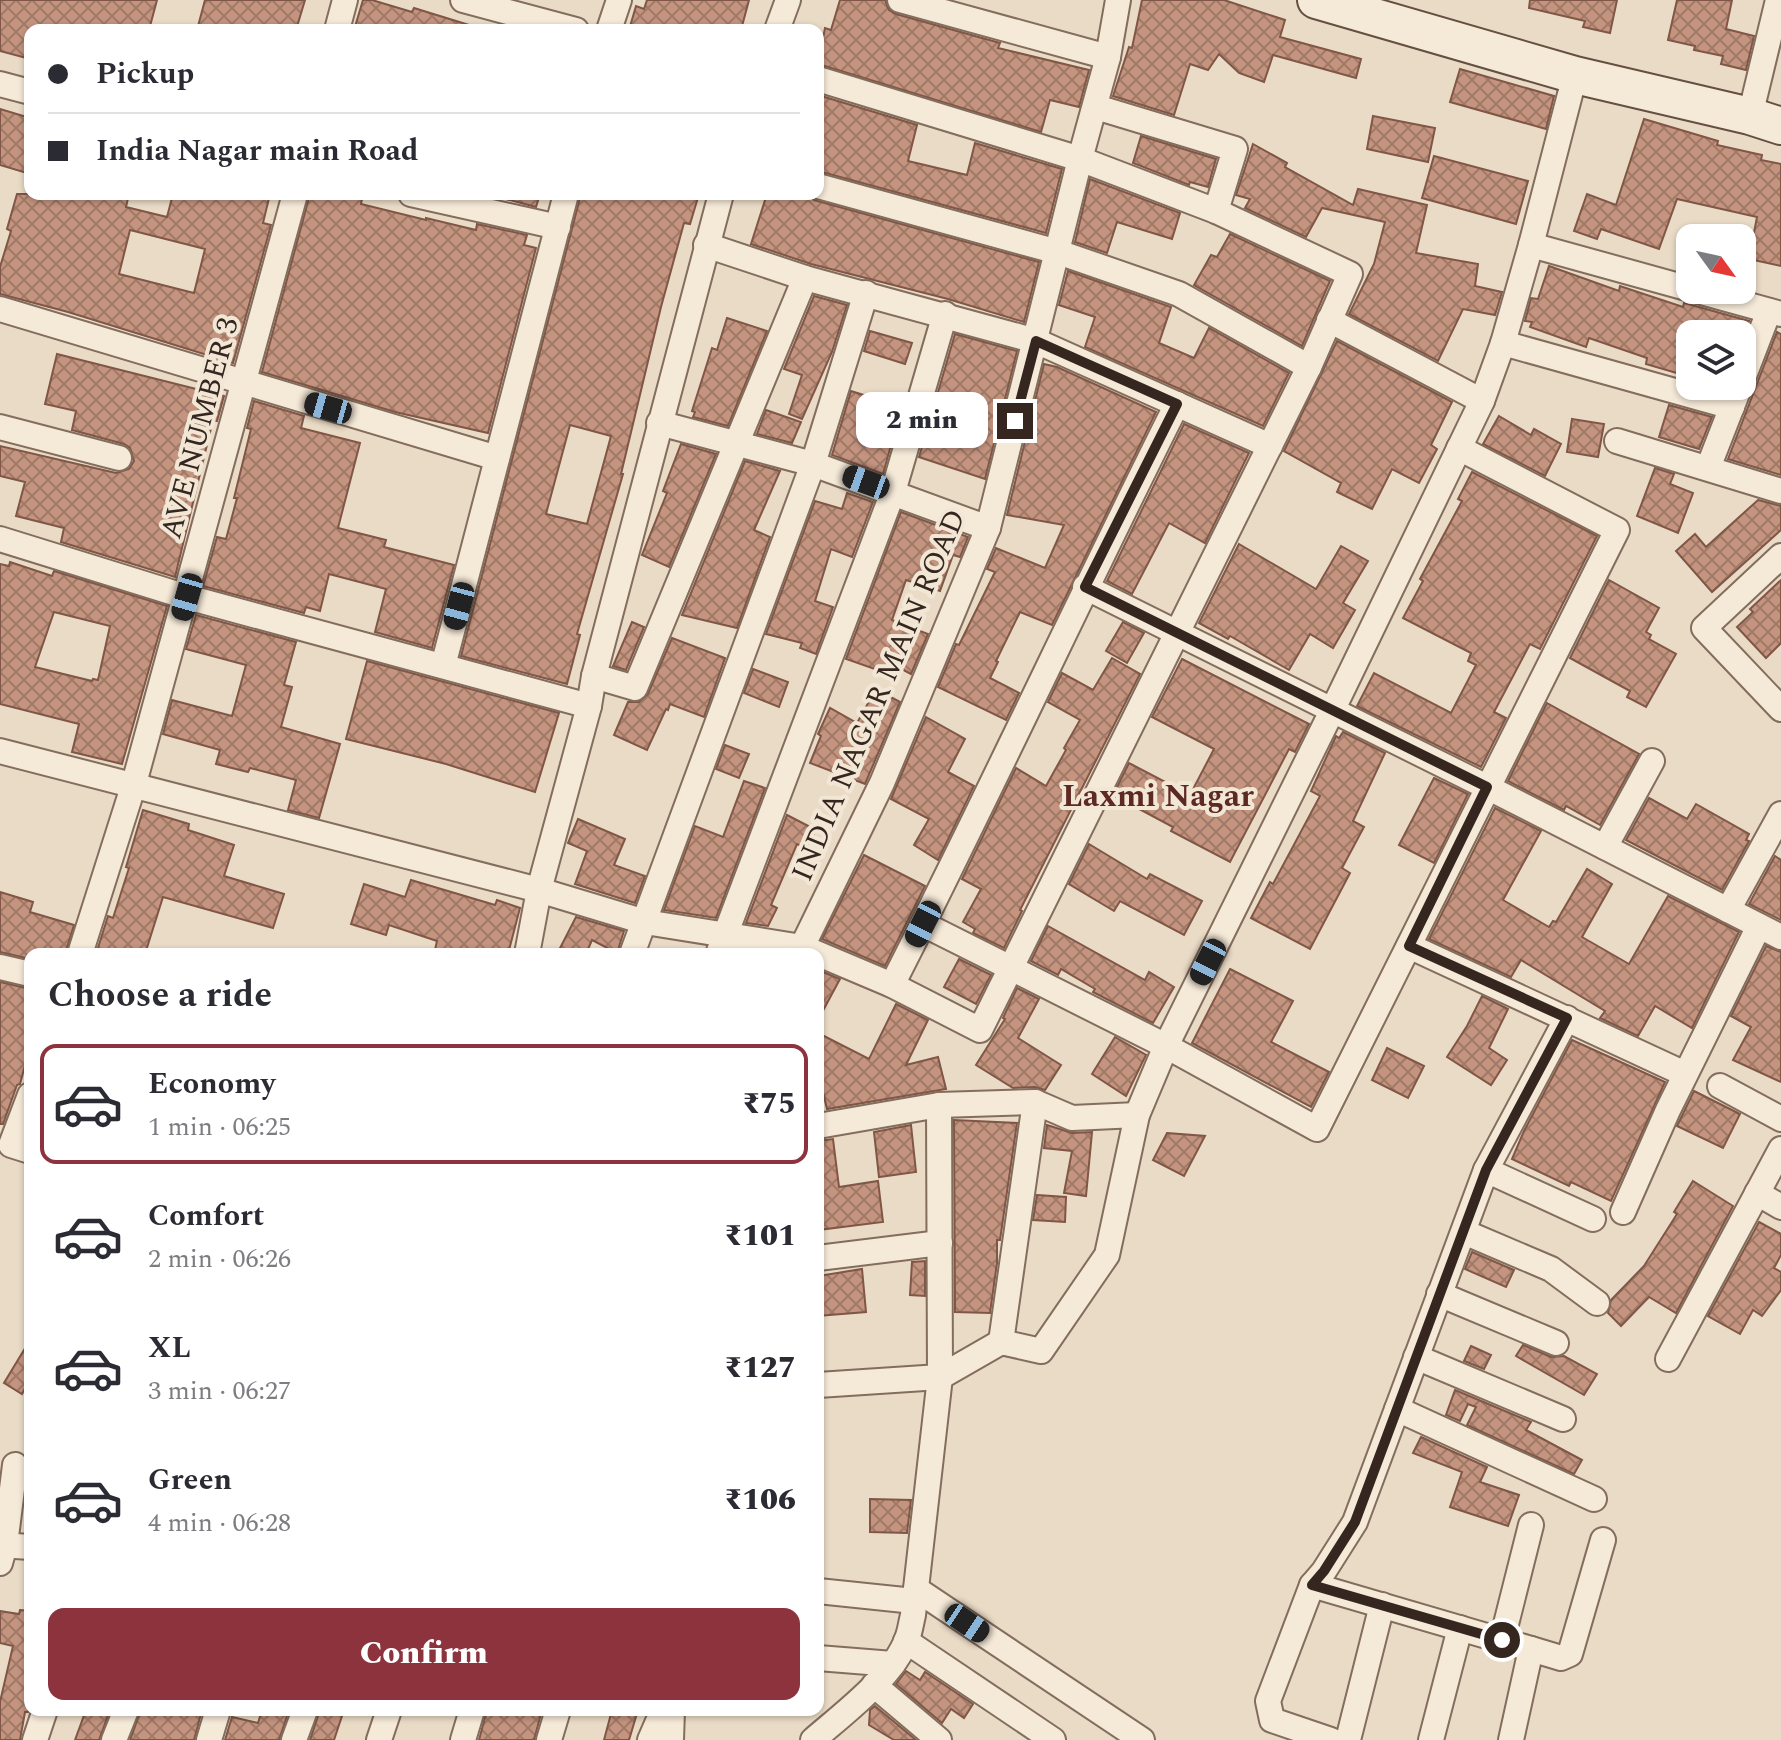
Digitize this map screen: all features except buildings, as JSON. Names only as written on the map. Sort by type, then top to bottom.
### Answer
[{"type":"street","points":[[339,24],[345,0]]},
{"type":"street","points":[[463,0],[553,24]]},
{"type":"street","points":[[611,24],[619,0]]},
{"type":"street","points":[[779,24],[788,0]]},
{"type":"street","points":[[900,0],[1108,57]]},
{"type":"street","name":"INDIA NAGAR MAIN ROAD","points":[[802,947],[882,783],[988,528],[1080,159],[1096,107],[1118,0]]},
{"type":"street","points":[[1316,0],[1575,75],[1766,121],[1778,0]]},
{"type":"street","points":[[824,1385],[940,1377],[1001,1342],[1041,1351],[1107,1255],[1137,1115],[1166,1046],[1482,401],[1503,343],[1531,245],[1575,75]]},
{"type":"street","points":[[824,81],[1080,159],[1216,211],[1350,274],[1309,367],[980,1030],[892,985],[824,956]]},
{"type":"street","points":[[0,84],[24,90]]},
{"type":"street","points":[[1096,107],[1235,149],[1216,211]]},
{"type":"street","points":[[824,188],[1058,252],[1179,294],[1309,367]]},
{"type":"street","name":"AVE NUMBER 3","points":[[82,948],[133,787],[187,597],[293,200]]},
{"type":"street","points":[[438,200],[558,227]]},
{"type":"street","points":[[443,666],[565,200]]},
{"type":"street","points":[[528,948],[539,890],[719,200]]},
{"type":"street","points":[[706,245],[805,278],[1036,341],[1270,446]]},
{"type":"street","points":[[1531,245],[1676,285]]},
{"type":"street","points":[[594,676],[635,688],[805,278]]},
{"type":"street","points":[[634,948],[813,464],[866,293]]},
{"type":"street","points":[[1744,304],[1775,313],[1756,353]]},
{"type":"street","points":[[0,309],[497,458]]},
{"type":"street","points":[[722,944],[893,492],[945,314]]},
{"type":"street","points":[[1329,320],[1482,401]]},
{"type":"street","points":[[1503,343],[1676,378]]},
{"type":"street","points":[[1708,468],[1734,400]]},
{"type":"street","points":[[892,985],[970,834],[1085,587],[1177,404]]},
{"type":"street","points":[[659,423],[813,464],[988,528]]},
{"type":"street","points":[[0,427],[119,458]]},
{"type":"street","points":[[1617,441],[1781,491]]},
{"type":"street","points":[[923,924],[1166,1046],[1317,1129],[1617,530],[1459,448]]},
{"type":"street","points":[[0,539],[187,597],[589,706]]},
{"type":"street","points":[[1781,556],[1704,628],[1781,709]]},
{"type":"street","points":[[1085,587],[1333,709],[1781,937]]},
{"type":"street","points":[[0,751],[539,890],[722,944],[802,947]]},
{"type":"street","points":[[1605,847],[1652,761]]},
{"type":"street","points":[[1728,910],[1781,814]]},
{"type":"street","points":[[1623,1212],[1685,1074],[1759,926]]},
{"type":"street","points":[[1409,946],[1685,1074]]},
{"type":"street","points":[[0,967],[24,973]]},
{"type":"street","points":[[1331,1740],[1272,1720],[1268,1701],[1312,1585],[1355,1522],[1486,1170],[1567,1018]]},
{"type":"street","points":[[1720,1086],[1781,1119]]},
{"type":"street","points":[[824,1125],[939,1105],[1035,1102],[1072,1118],[1137,1115]]},
{"type":"street","points":[[1001,1342],[1035,1102]]},
{"type":"street","points":[[827,1736],[893,1664],[906,1641],[915,1595],[940,1377],[939,1105]]},
{"type":"street","points":[[24,1111],[11,1145],[24,1149]]},
{"type":"street","points":[[1668,1359],[1781,1149]]},
{"type":"street","points":[[1486,1170],[1593,1219]]},
{"type":"street","points":[[1757,1193],[1781,1207]]},
{"type":"street","points":[[1464,1232],[1551,1269],[1597,1303]]},
{"type":"street","points":[[824,1257],[940,1243]]},
{"type":"street","points":[[1439,1294],[1556,1343]]},
{"type":"street","points":[[1416,1357],[1563,1419]]},
{"type":"street","points":[[1397,1409],[1594,1499]]},
{"type":"street","points":[[15,1465],[2,1551],[24,1548]]},
{"type":"street","points":[[1502,1640],[1531,1525]]},
{"type":"street","points":[[1312,1585],[1561,1658],[1570,1654],[1603,1540]]},
{"type":"street","points":[[824,1591],[915,1595],[1142,1740]]},
{"type":"street","points":[[1348,1740],[1382,1605]]},
{"type":"street","points":[[1431,1740],[1460,1628]]},
{"type":"street","points":[[906,1641],[1053,1740]]},
{"type":"street","points":[[1511,1740],[1531,1649]]},
{"type":"street","points":[[824,1658],[893,1664]]},
{"type":"street","points":[[874,1685],[939,1740]]},
{"type":"street","points":[[35,1740],[43,1716]]},
{"type":"street","points":[[114,1740],[124,1716]]},
{"type":"street","points":[[209,1740],[216,1716]]},
{"type":"street","points":[[294,1740],[303,1716]]},
{"type":"street","points":[[379,1740],[387,1716]]},
{"type":"street","points":[[463,1740],[470,1716]]},
{"type":"street","points":[[549,1740],[556,1716]]},
{"type":"street","points":[[650,1740],[660,1716]]},
{"type":"street","points":[[671,1740],[672,1716]]},
{"type":"district","name":"Laxmi Nagar","points":[[1158,795]]},
{"type":"route","points":[[1015,421],[1036,341],[1177,404],[1085,587],[1487,787],[1409,946],[1567,1018],[1486,1170],[1355,1522],[1312,1585],[1502,1640]]}]
